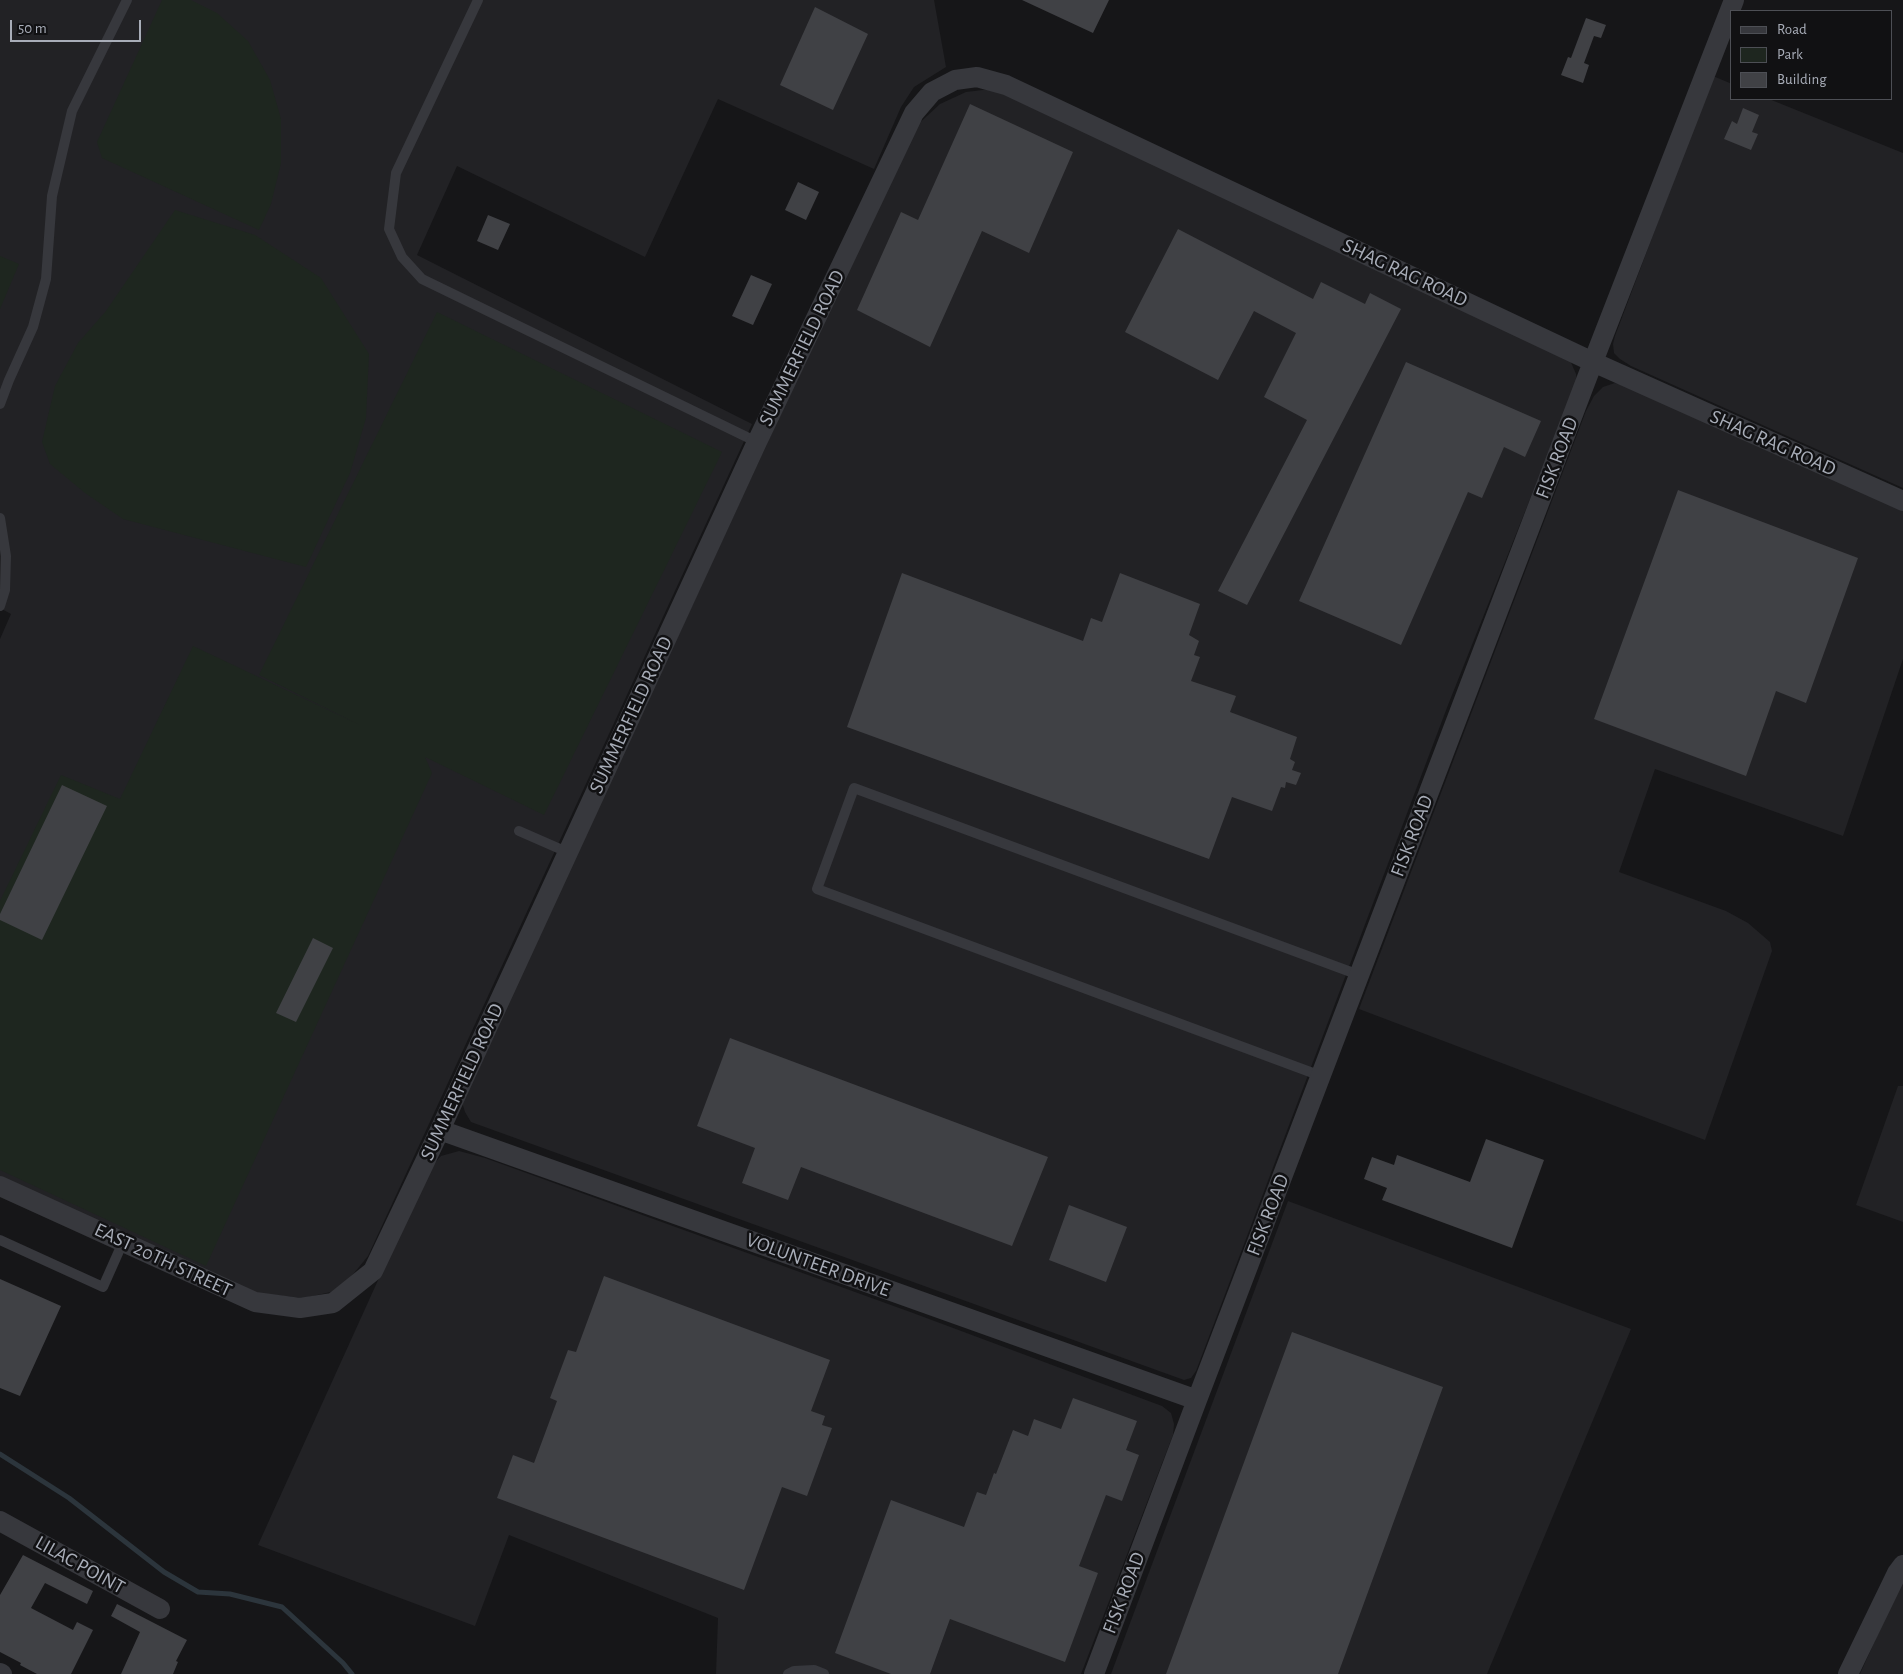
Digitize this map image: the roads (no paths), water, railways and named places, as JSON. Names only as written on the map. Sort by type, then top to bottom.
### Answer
[{"type":"street","name":"FISK ROAD","points":[[1094,1674],[1593,362],[1730,10]]},
{"type":"street","name":"SHAG RAG ROAD","points":[[914,113],[932,92],[955,80],[977,77],[1006,85],[1593,362],[1903,502]]},
{"type":"street","name":"SUMMERFIELD ROAD","points":[[333,1303],[373,1272],[757,442],[914,113]]},
{"type":"street","name":"VOLUNTEER DRIVE","points":[[440,1130],[1197,1400]]},
{"type":"street","name":"EAST 20TH STREET","points":[[0,1186],[255,1302],[300,1308],[333,1303]]},
{"type":"street","name":"LILAC POINT","points":[[0,1521],[160,1609]]},
{"type":"street","points":[[1848,1674],[1897,1573],[1903,1565]]},
{"type":"lane","points":[[0,404],[33,327],[46,279],[52,196],[72,111],[127,0]]},
{"type":"lane","points":[[478,0],[396,173],[389,229],[402,257],[422,279],[757,442]]},
{"type":"lane","points":[[0,518],[6,556],[5,590],[0,606]]},
{"type":"lane","points":[[1321,1076],[817,889],[850,797],[854,788],[1359,975]]},
{"type":"lane","points":[[520,831],[568,852]]},
{"type":"lane","points":[[0,1240],[103,1287],[123,1242]]},
{"type":"lane","points":[[788,1674],[794,1671],[814,1670],[824,1674]]},
{"type":"waterway","points":[[0,1454],[69,1498],[164,1572],[198,1592],[230,1594],[282,1607],[343,1663],[352,1674]]}]
